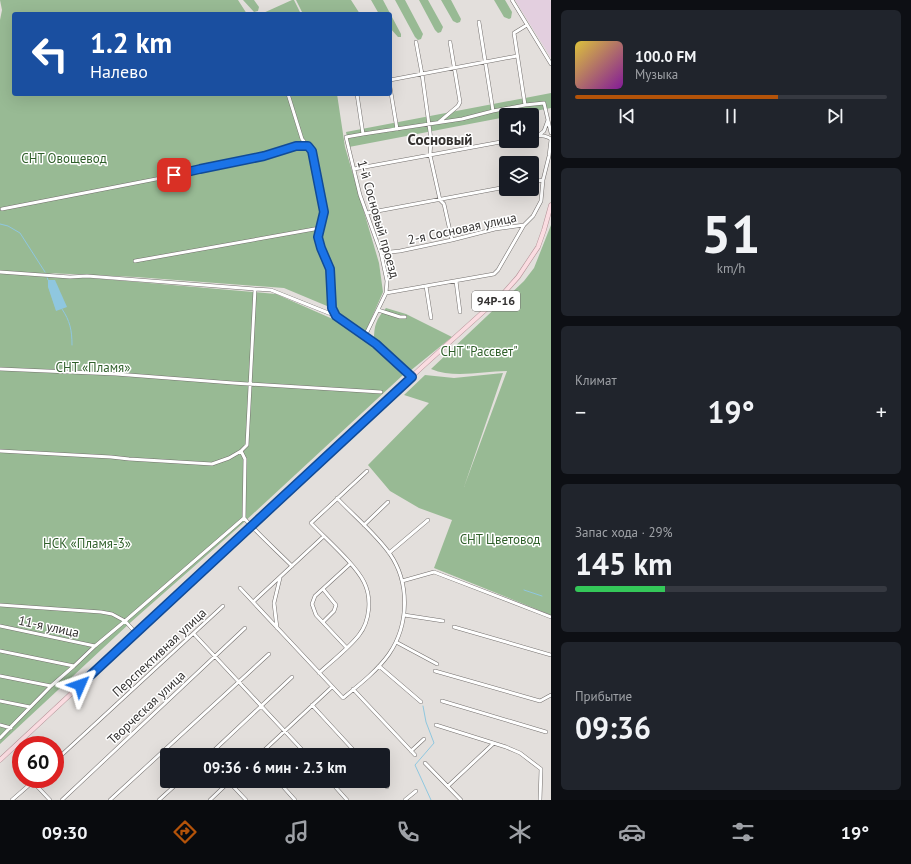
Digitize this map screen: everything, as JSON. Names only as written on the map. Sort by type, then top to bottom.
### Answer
[{"type":"main road","name":"94Р-16","points":[[1,758],[503,294],[518,277],[538,247],[551,205]]},
{"type":"street","points":[[512,0],[551,64]]},
{"type":"street","points":[[479,22],[492,111]]},
{"type":"street","points":[[525,105],[514,33],[527,25]]},
{"type":"street","points":[[416,42],[431,140],[430,155],[440,200],[444,204],[452,240]]},
{"type":"street","points":[[438,123],[458,106],[459,103],[450,42]]},
{"type":"street","points":[[392,80],[517,56]]},
{"type":"street","points":[[289,96],[302,139],[312,151],[324,212],[318,237],[330,269],[332,308],[336,316]]},
{"type":"street","points":[[357,96],[363,134],[462,119],[492,111],[544,103],[551,134]]},
{"type":"street","points":[[392,96],[397,129]]},
{"type":"street","points":[[539,135],[544,131],[548,120]]},
{"type":"street","name":"1-й Сосновый проезд","points":[[363,134],[346,137],[360,194],[381,254],[387,281],[386,293]]},
{"type":"street","points":[[539,135],[546,136],[551,139],[549,156],[543,180],[539,181]]},
{"type":"street","points":[[354,169],[499,142]]},
{"type":"street","points":[[2,209],[264,156],[296,146],[308,146]]},
{"type":"street","name":"2-я Сосновая улица","points":[[381,254],[452,240],[495,229],[524,226],[539,207],[543,180]]},
{"type":"street","points":[[366,213],[499,188]]},
{"type":"street","points":[[365,336],[386,293],[490,276],[496,272],[524,226]]},
{"type":"street","points":[[135,261],[320,228]]},
{"type":"street","points":[[0,272],[138,279],[271,290],[336,316],[376,344],[412,377]]},
{"type":"street","points":[[456,281],[460,312]]},
{"type":"street","points":[[426,286],[431,318]]},
{"type":"street","points":[[0,451],[212,464],[229,458],[241,451],[247,445],[255,289]]},
{"type":"street","points":[[378,310],[400,317],[405,317]]},
{"type":"street","points":[[0,369],[110,374],[381,392]]},
{"type":"street","points":[[241,451],[245,459],[244,518],[292,566]]},
{"type":"street","points":[[319,673],[359,635],[367,619],[367,589],[361,578],[350,564],[311,523],[367,471]]},
{"type":"street","points":[[240,588],[343,698],[379,666],[389,654],[402,628],[405,597],[402,581],[397,566],[389,553],[337,498]]},
{"type":"street","points":[[364,525],[388,502]]},
{"type":"street","points":[[0,738],[51,686],[95,646],[244,518]]},
{"type":"street","points":[[389,553],[428,520]]},
{"type":"street","points":[[253,602],[324,536]]},
{"type":"street","points":[[346,648],[314,612],[312,604],[315,596],[350,564]]},
{"type":"street","points":[[402,581],[434,572],[551,617]]},
{"type":"street","points":[[277,628],[274,603],[280,577]]},
{"type":"street","points":[[322,622],[334,611],[336,605],[323,589]]},
{"type":"street","points":[[0,605],[112,614],[125,621],[136,633]]},
{"type":"street","name":"Перспективная улица","points":[[64,753],[223,606]]},
{"type":"street","points":[[404,615],[443,621]]},
{"type":"street","name":"11-я улица","points":[[0,626],[95,646]]},
{"type":"street","points":[[454,627],[551,655]]},
{"type":"street","name":"Творческая улица","points":[[62,800],[245,628]]},
{"type":"street","points":[[194,634],[301,748]]},
{"type":"street","points":[[396,642],[438,664]]},
{"type":"street","points":[[0,651],[74,666]]},
{"type":"street","points":[[110,800],[269,654]]},
{"type":"street","points":[[379,666],[421,702]]},
{"type":"street","points":[[435,671],[540,701],[551,695]]},
{"type":"street","points":[[0,676],[51,686]]},
{"type":"street","points":[[217,748],[292,678]]},
{"type":"street","points":[[266,748],[332,687]]},
{"type":"street","points":[[353,689],[414,755]]},
{"type":"street","points":[[0,701],[30,707]]},
{"type":"street","points":[[442,702],[546,732]]},
{"type":"street","points":[[312,705],[352,748]]},
{"type":"street","points":[[0,725],[11,728]]},
{"type":"street","points":[[436,725],[516,751],[541,769],[540,800]]},
{"type":"street","points":[[411,751],[424,739]]},
{"type":"street","points":[[448,786],[494,743]]},
{"type":"street","points":[[425,763],[461,800]]},
{"type":"street","points":[[12,800],[25,788]]},
{"type":"street","points":[[40,788],[50,800]]},
{"type":"street","points":[[159,800],[172,788]]},
{"type":"street","points":[[210,800],[223,788]]},
{"type":"street","points":[[236,788],[246,800]]},
{"type":"street","points":[[284,788],[295,800]]},
{"type":"street","points":[[336,788],[347,800]]},
{"type":"street","points":[[405,800],[416,792]]},
{"type":"shaded area","points":[[515,0],[550,0],[551,58]]},
{"type":"green space","points":[[0,0],[238,0],[246,12],[12,12],[12,96],[337,96],[345,147],[379,263],[383,292],[365,333],[339,314],[334,299],[327,306],[284,288],[136,277],[47,273],[276,294],[344,324],[374,347],[403,375],[241,525],[131,622],[0,744],[0,20],[2,10]]},
{"type":"green space","points":[[243,0],[254,0],[259,7],[258,11],[254,12]]},
{"type":"green space","points":[[294,0],[300,12],[265,12]]},
{"type":"green space","points":[[296,0],[351,0],[359,12],[302,12]]},
{"type":"green space","points":[[371,0],[383,0],[389,12],[378,12]]},
{"type":"green space","points":[[395,0],[405,0],[423,34],[421,39],[418,40],[415,37]]},
{"type":"green space","points":[[419,0],[428,0],[443,27],[441,32],[438,33],[435,30]]},
{"type":"green space","points":[[441,0],[451,0],[461,19],[460,22],[457,23],[453,21]]},
{"type":"green space","points":[[494,0],[505,0],[512,12],[511,18],[509,19],[504,17]]},
{"type":"green space","points":[[392,17],[401,34],[401,37],[398,37],[392,30]]},
{"type":"green space","points":[[551,93],[551,108],[539,110],[539,108],[499,108],[499,118],[349,147],[346,132]]},
{"type":"green space","points":[[551,225],[551,615],[434,568],[452,520],[419,508],[390,491],[368,465],[429,403],[404,395],[425,375],[454,378],[503,373],[464,487],[507,371],[449,374],[431,369],[524,281],[534,268]]},
{"type":"green space","points":[[386,308],[406,314],[452,337],[410,371],[374,340],[376,323]]},
{"type":"water","points":[[48,280],[55,280],[67,307],[56,311],[48,287]]},
{"type":"waterway","points":[[0,224],[8,226],[20,233],[45,272]]},
{"type":"waterway","points":[[62,309],[70,326],[72,345]]},
{"type":"waterway","points":[[524,590],[542,596]]},
{"type":"waterway","points":[[423,706],[426,722],[434,743],[415,765],[431,800]]},
{"type":"district","name":"Сосновый","points":[[440,140]]},
{"type":"route","points":[[80,685],[412,377],[376,344],[336,316],[332,308],[330,269],[318,237],[324,212],[312,151],[308,146],[296,146],[264,156],[174,175]]},
{"type":"park label","name":"СНТ Овощевод","points":[[64,158]]},
{"type":"park label","name":"СНТ \"Рассвет\"","points":[[479,351]]},
{"type":"park label","name":"СНТ «Пламя»","points":[[93,367]]},
{"type":"park label","name":"СНТ Цветовод","points":[[500,539]]},
{"type":"park label","name":"НСК «Пламя-3»","points":[[87,543]]}]
